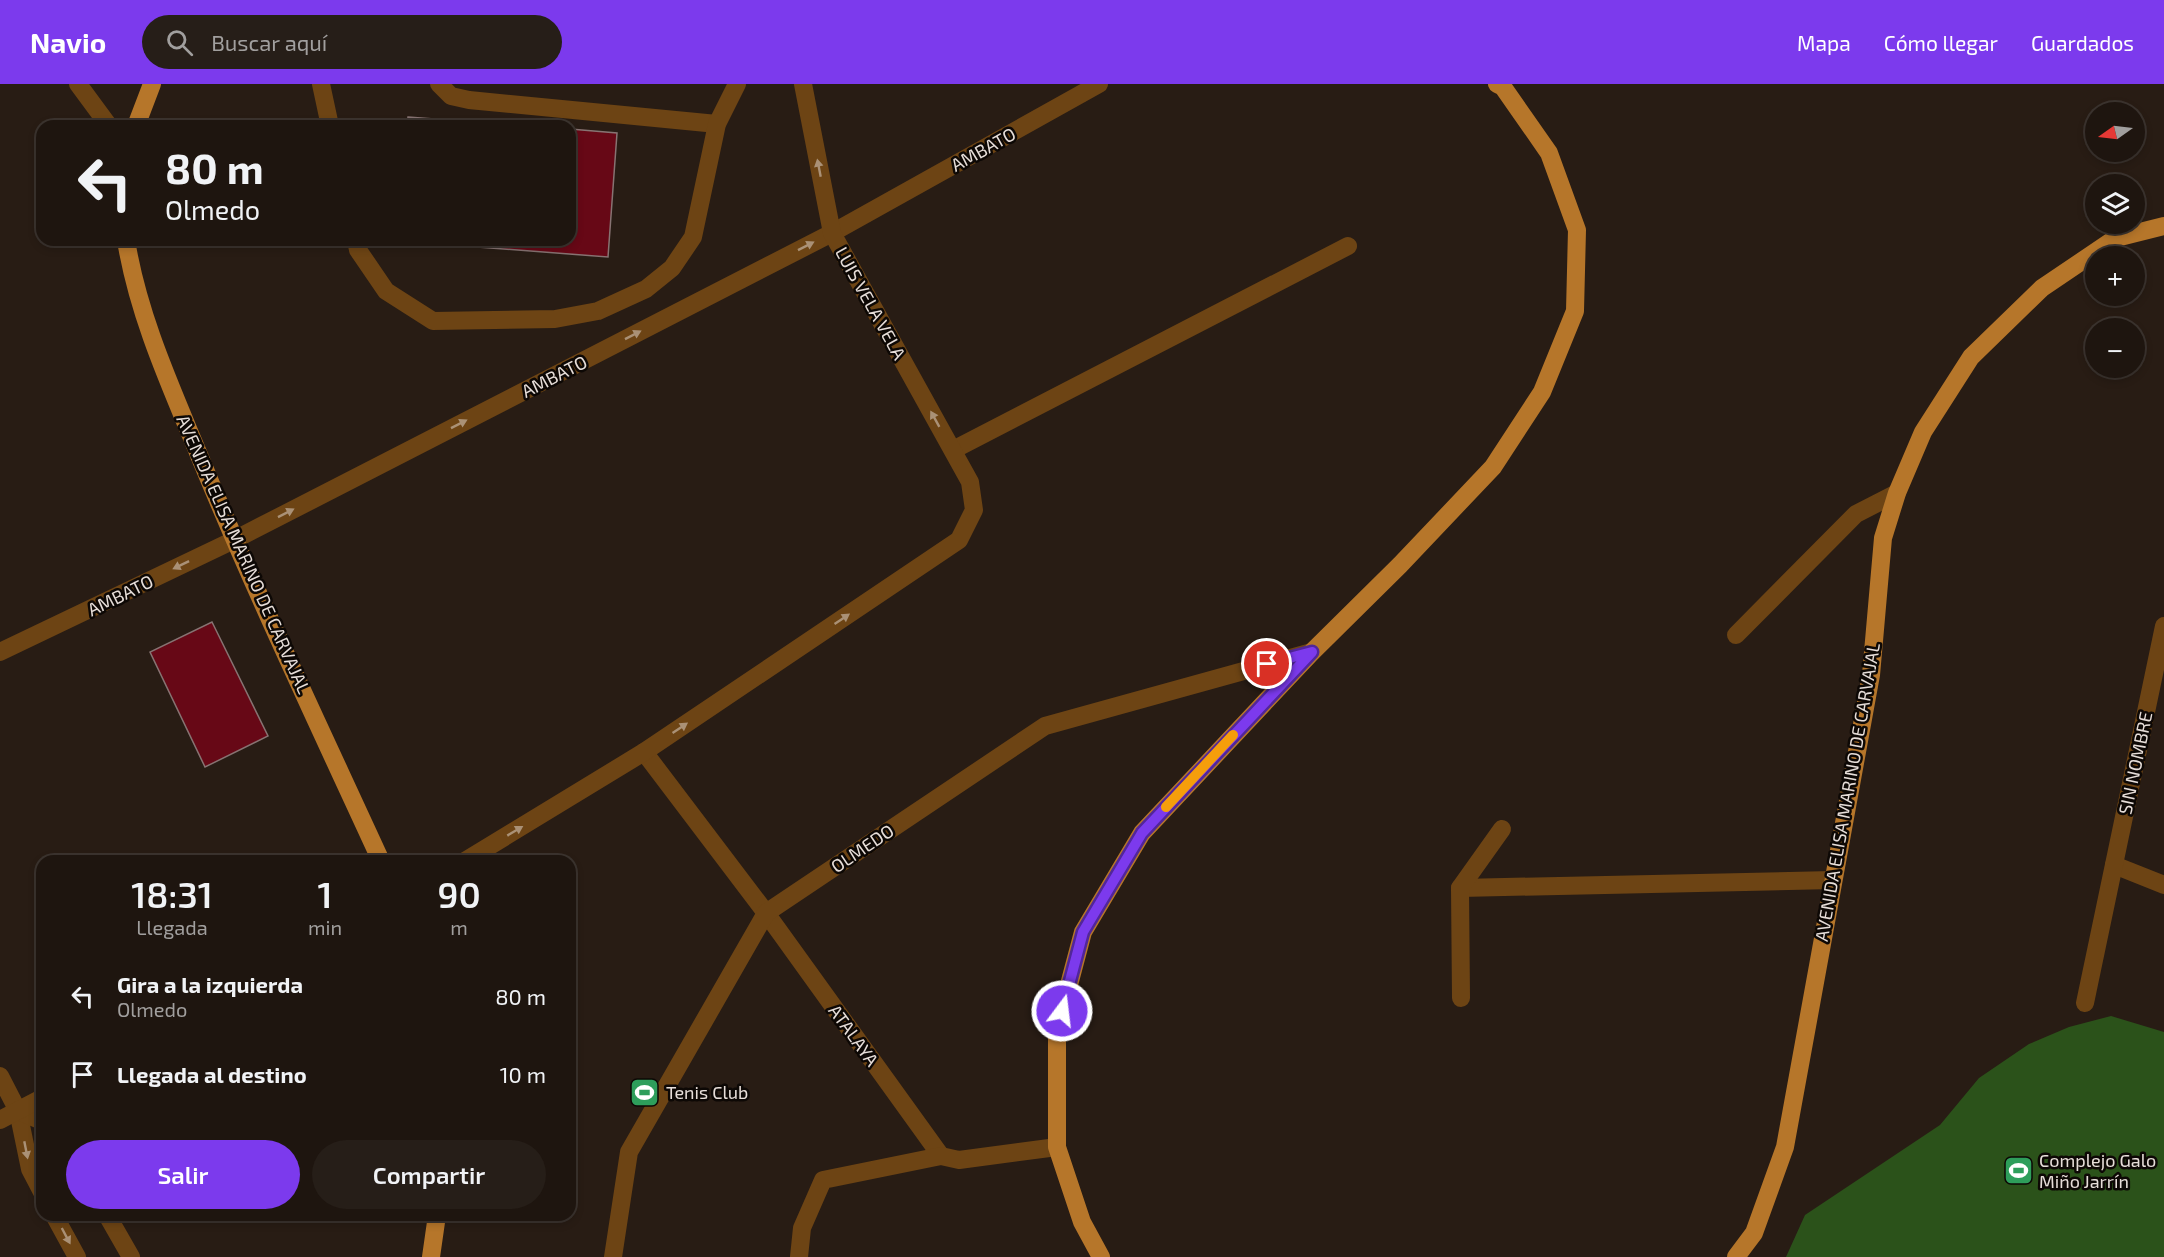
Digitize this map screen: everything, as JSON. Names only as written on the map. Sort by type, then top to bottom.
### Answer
[{"type":"highway","points":[[138,120],[152,84]]},
{"type":"highway","points":[[1101,1257],[1082,1222],[1057,1147],[1057,1030],[1083,932],[1142,833],[1312,652],[1400,565],[1493,467],[1542,392],[1575,311],[1577,230],[1549,153],[1503,87],[1497,84]]},
{"type":"highway","name":"AVENIDA ELISA MARINO DE CARVAJAL","points":[[1737,1257],[1754,1233],[1785,1147],[1871,675],[1883,538],[1897,493],[1923,432],[1971,357],[2042,288],[2116,237],[2164,226]]},
{"type":"highway","name":"AVENIDA ELISA MARINO DE CARVAJAL","points":[[127,246],[130,264],[157,353],[234,540],[378,855]]},
{"type":"highway","points":[[431,1257],[436,1221]]},
{"type":"street","points":[[78,84],[105,120]]},
{"type":"street","points":[[321,84],[329,120]]},
{"type":"street","points":[[439,84],[451,96],[469,100],[717,124]]},
{"type":"street","points":[[357,246],[386,291],[433,321],[555,319],[598,312],[646,289],[672,268],[693,237],[717,124],[737,84]]},
{"type":"street","name":"LUIS VELA VELA","points":[[645,752],[959,540],[975,510],[970,482],[832,233],[803,84]]},
{"type":"street","name":"AMBATO","points":[[0,652],[234,540],[832,233],[1100,84]]},
{"type":"street","points":[[953,450],[1348,246]]},
{"type":"street","points":[[1736,636],[1856,514],[1897,493]]},
{"type":"street","name":"SIN NOMBRE","points":[[2085,1003],[2164,626]]},
{"type":"street","name":"OLMEDO","points":[[613,1257],[629,1152],[766,913],[1045,726],[1312,652]]},
{"type":"street","points":[[475,855],[645,752]]},
{"type":"street","name":"ATALAYA","points":[[645,752],[766,913],[941,1156]]},
{"type":"street","points":[[1461,998],[1460,888],[1502,829]]},
{"type":"street","points":[[2114,865],[2164,885]]},
{"type":"street","points":[[1460,888],[1833,880]]},
{"type":"street","points":[[0,1076],[18,1111],[30,1169],[36,1180]]},
{"type":"street","points":[[0,1120],[36,1101]]},
{"type":"street","points":[[18,1111],[36,1118]]},
{"type":"street","points":[[799,1257],[802,1228],[823,1180],[941,1156],[959,1160],[1057,1147]]},
{"type":"street","points":[[57,1221],[77,1257]]},
{"type":"street","points":[[110,1221],[130,1257]]},
{"type":"green space","name":"Complejo Galo Miño Jarrín","points":[[2111,1016],[2164,1032],[2164,1257],[1786,1257],[1805,1215],[1940,1125],[1979,1078],[2029,1044],[2069,1027]]},
{"type":"building","points":[[408,117],[448,120],[408,120]]},
{"type":"building","points":[[576,130],[617,133],[608,257],[464,246],[576,246]]},
{"type":"building","points":[[212,622],[268,736],[205,767],[150,652]]},
{"type":"slow traffic","points":[[1166,807],[1233,735]]},
{"type":"place","name":"Tenis Club","points":[[645,1092]]},
{"type":"place","name":"Complejo Galo Miño Jarrín","points":[[2018,1170]]},
{"type":"route","points":[[1062,1011],[1083,932],[1142,833],[1312,652],[1267,664]]}]
